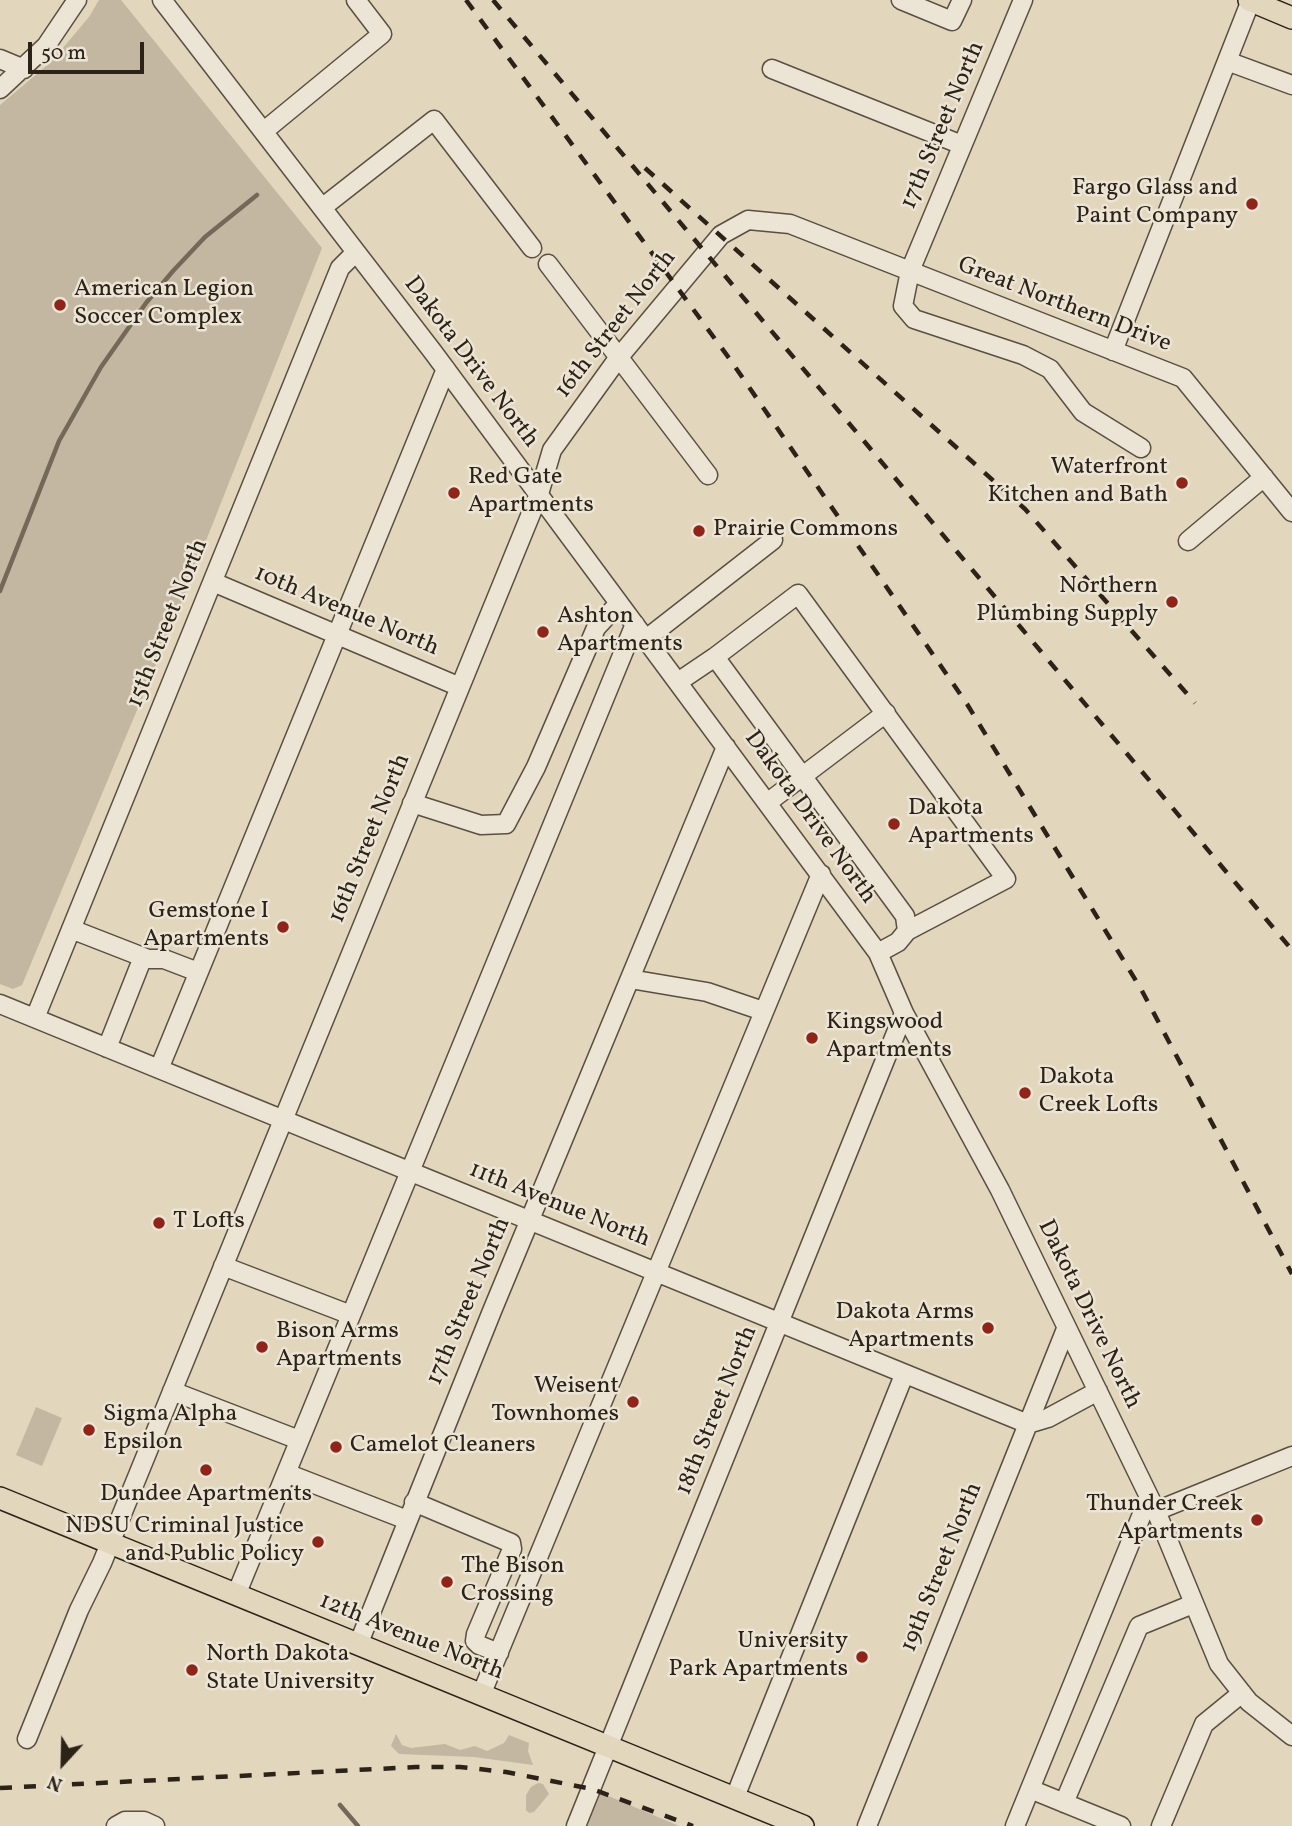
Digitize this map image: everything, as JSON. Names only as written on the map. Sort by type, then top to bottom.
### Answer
[{"type":"main road","points":[[1250,0],[1292,18]]},
{"type":"main road","name":"12th Avenue North","points":[[0,1498],[803,1826]]},
{"type":"street","points":[[0,89],[23,69],[65,22],[77,0]]},
{"type":"street","name":"Dakota Drive North","points":[[162,0],[446,369],[878,953],[904,1013],[991,1172],[1153,1504],[1219,1664],[1242,1692],[1292,1736]]},
{"type":"street","points":[[264,131],[382,34],[356,0]]},
{"type":"street","points":[[901,0],[952,21],[962,0]]},
{"type":"street","name":"17th Street North","points":[[1023,0],[910,271],[903,306],[914,319],[1023,355],[1050,369],[1083,412],[1141,447]]},
{"type":"street","points":[[1113,351],[1250,0]]},
{"type":"street","points":[[0,59],[23,69]]},
{"type":"street","points":[[1227,61],[1292,85]]},
{"type":"street","points":[[772,69],[962,145]]},
{"type":"street","points":[[323,207],[435,120],[532,248]]},
{"type":"street","name":"Great Northern Drive","points":[[766,219],[790,224],[1183,378],[1292,512]]},
{"type":"street","name":"16th Street North","points":[[27,1739],[110,1543],[539,494],[552,450],[619,358],[721,235],[748,220],[766,219]]},
{"type":"street","name":"15th Street North","points":[[35,1018],[340,268],[355,253]]},
{"type":"street","points":[[548,264],[708,475]]},
{"type":"street","points":[[159,1069],[446,369]]},
{"type":"street","points":[[1188,541],[1264,477]]},
{"type":"street","points":[[646,639],[773,540]]},
{"type":"street","name":"10th Avenue North","points":[[213,582],[460,687]]},
{"type":"street","points":[[678,682],[798,594],[886,713],[1006,879],[907,931],[898,942],[878,953]]},
{"type":"street","points":[[412,803],[481,825],[506,824],[536,767],[596,628],[619,603]]},
{"type":"street","points":[[236,1595],[635,624]]},
{"type":"street","points":[[715,657],[905,916],[907,931]]},
{"type":"street","points":[[767,803],[886,713]]},
{"type":"street","name":"17th Street North","points":[[358,1645],[414,1502],[726,747]]},
{"type":"street","points":[[481,1695],[821,874]]},
{"type":"street","points":[[71,929],[143,957],[164,960],[198,972]]},
{"type":"street","points":[[107,1048],[143,957]]},
{"type":"street","points":[[630,979],[707,992],[763,1012]]},
{"type":"street","name":"11th Avenue North","points":[[0,1004],[1028,1424]]},
{"type":"street","name":"18th Street North","points":[[576,1826],[904,1013]]},
{"type":"street","points":[[223,1266],[351,1315]]},
{"type":"street","name":"19th Street North","points":[[867,1826],[1066,1329]]},
{"type":"street","points":[[735,1797],[904,1375]]},
{"type":"street","points":[[172,1391],[299,1440]]},
{"type":"street","points":[[1028,1424],[1048,1418],[1098,1391]]},
{"type":"street","points":[[1015,1826],[1153,1504],[1292,1456]]},
{"type":"street","points":[[286,1473],[407,1520]]},
{"type":"street","points":[[414,1502],[511,1543],[512,1549],[475,1641],[499,1653]]},
{"type":"street","points":[[1065,1803],[1139,1626],[1192,1604]]},
{"type":"street","points":[[1161,1826],[1204,1724],[1242,1692]]},
{"type":"street","points":[[1030,1789],[1121,1826]]},
{"type":"street","points":[[116,1826],[125,1821],[144,1821],[155,1826]]},
{"type":"shaded area","points":[[99,0],[121,0],[322,248],[173,624],[22,985],[13,989],[0,984],[0,105],[51,62],[89,17]]},
{"type":"shaded area","points":[[36,1407],[62,1418],[42,1466],[16,1455]]},
{"type":"shaded area","points":[[396,1734],[402,1745],[411,1748],[445,1744],[460,1750],[475,1746],[487,1751],[504,1743],[509,1735],[529,1743],[528,1751],[533,1765],[474,1757],[399,1754],[391,1746]]},
{"type":"shaded area","points":[[538,1783],[543,1784],[549,1794],[534,1812],[529,1813],[526,1810],[526,1795],[531,1787]]},
{"type":"shaded area","points":[[592,1789],[679,1826],[576,1826]]},
{"type":"waterway","points":[[0,591],[59,441],[101,367],[146,303],[173,271],[205,237],[257,195]]},
{"type":"waterway","points":[[340,1805],[358,1826]]},
{"type":"railway","points":[[466,0],[729,358],[967,704],[1141,989],[1292,1274]]},
{"type":"railway","points":[[493,0],[1292,950]]},
{"type":"railway","points":[[645,168],[1025,509],[1195,703]]},
{"type":"railway","points":[[0,1788],[460,1767],[506,1772],[592,1789],[693,1826]]},
{"type":"place","name":"Fargo Glass and Paint Company","points":[[1252,204]]},
{"type":"place","name":"American Legion Soccer Complex","points":[[60,305]]},
{"type":"place","name":"Waterfront Kitchen and Bath","points":[[1182,483]]},
{"type":"place","name":"Red Gate Apartments","points":[[454,493]]},
{"type":"place","name":"Prairie Commons","points":[[699,531]]},
{"type":"place","name":"Northern Plumbing Supply","points":[[1172,602]]},
{"type":"place","name":"Ashton Apartments","points":[[543,632]]},
{"type":"place","name":"Dakota Apartments","points":[[894,824]]},
{"type":"place","name":"Gemstone I Apartments","points":[[283,927]]},
{"type":"place","name":"Kingswood Apartments","points":[[812,1038]]},
{"type":"place","name":"Dakota Creek Lofts","points":[[1025,1093]]},
{"type":"place","name":"T Lofts","points":[[159,1223]]},
{"type":"place","name":"Dakota Arms Apartments","points":[[988,1328]]},
{"type":"place","name":"Bison Arms Apartments","points":[[262,1347]]},
{"type":"place","name":"Weisent Townhomes","points":[[633,1402]]},
{"type":"place","name":"Sigma Alpha Epsilon","points":[[89,1430]]},
{"type":"place","name":"Camelot Cleaners","points":[[336,1447]]},
{"type":"place","name":"Dundee Apartments","points":[[206,1470]]},
{"type":"place","name":"Thunder Creek Apartments","points":[[1257,1520]]},
{"type":"place","name":"NDSU Criminal Justice and Public Policy","points":[[318,1542]]},
{"type":"place","name":"The Bison Crossing","points":[[447,1582]]},
{"type":"place","name":"University Park Apartments","points":[[862,1657]]},
{"type":"place","name":"North Dakota State University","points":[[192,1670]]}]
